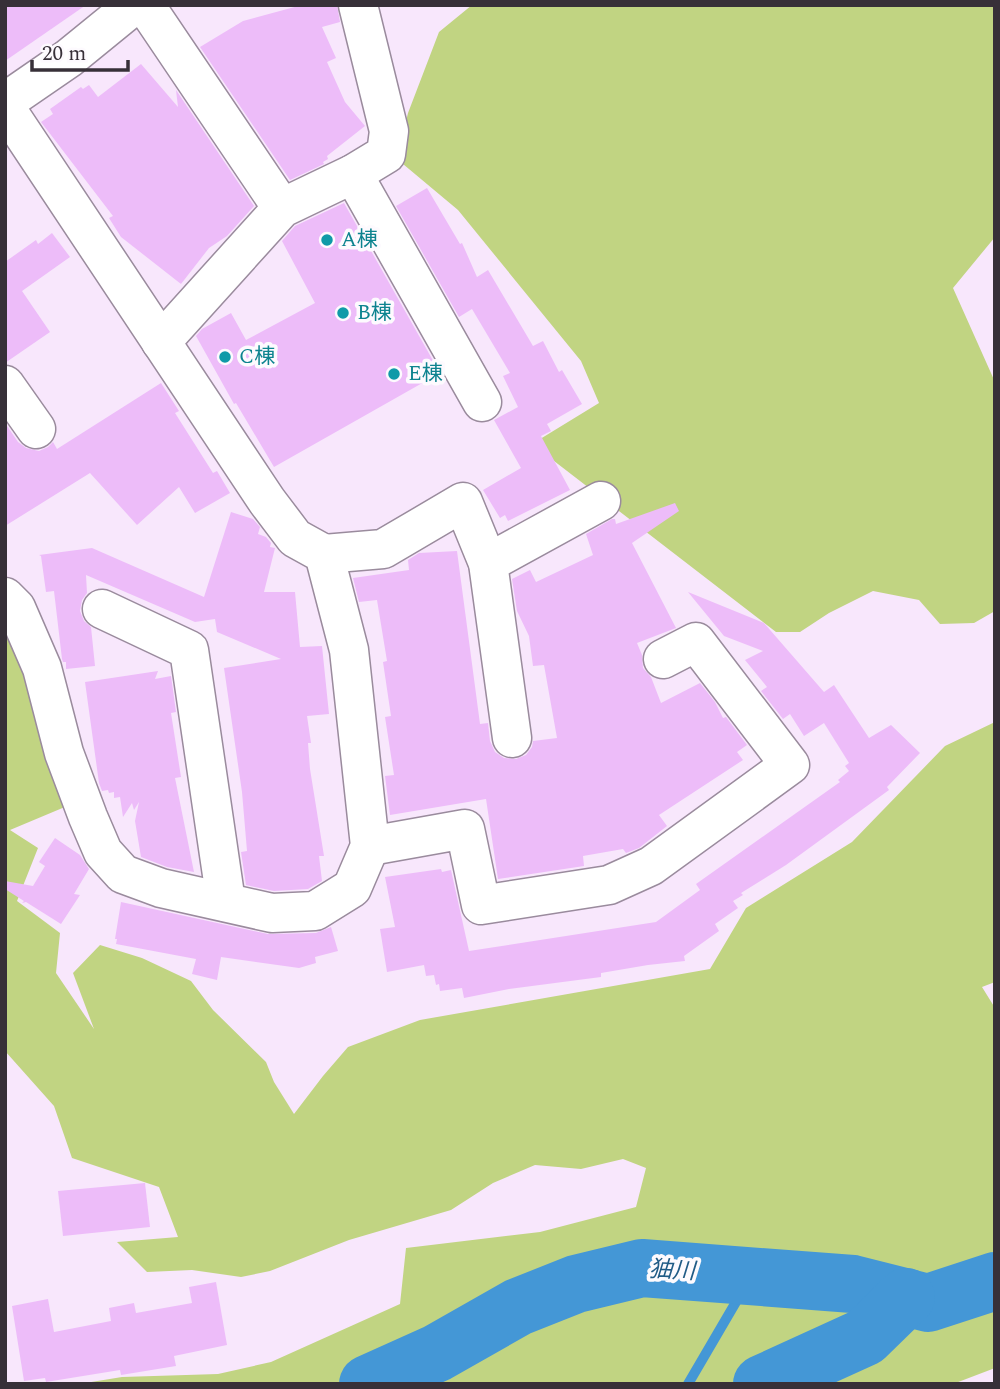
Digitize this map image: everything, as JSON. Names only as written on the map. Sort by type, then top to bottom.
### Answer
[{"type":"street","points":[[5,102],[69,58],[134,5]]},
{"type":"street","points":[[145,5],[282,208]]},
{"type":"street","points":[[162,342],[282,208],[353,174],[386,154],[389,131],[358,5]]},
{"type":"street","points":[[5,107],[295,537],[324,554],[383,549],[463,502],[488,563],[512,738]]},
{"type":"street","points":[[353,174],[482,402]]},
{"type":"street","points":[[5,385],[36,429]]},
{"type":"street","points":[[488,563],[601,501]]},
{"type":"street","points":[[5,597],[16,608],[42,668],[64,753],[103,852],[123,874],[161,888],[272,913],[315,911],[352,888],[370,846],[349,650],[324,554]]},
{"type":"street","points":[[102,609],[189,650],[226,902]]},
{"type":"street","points":[[370,846],[466,829],[481,905],[609,886],[651,866],[790,765],[696,642],[663,659]]},
{"type":"green space","points":[[472,5],[995,5],[995,237],[953,288],[995,382],[995,611],[974,623],[940,624],[919,600],[873,591],[829,613],[800,632],[776,632],[532,444],[599,403],[581,361],[458,210],[397,159],[408,113],[439,32]]},
{"type":"green space","points":[[5,632],[22,650],[72,804],[10,830],[38,848],[17,901],[60,933],[56,973],[94,1029],[73,973],[100,945],[142,958],[191,981],[213,1010],[266,1062],[274,1082],[294,1114],[348,1047],[420,1020],[710,969],[746,908],[852,842],[945,746],[995,722],[995,982],[982,987],[995,1008],[995,1368],[953,1384],[79,1384],[122,1377],[218,1374],[271,1362],[400,1304],[406,1248],[540,1232],[636,1207],[646,1168],[623,1159],[581,1169],[535,1165],[493,1183],[451,1210],[349,1240],[270,1271],[241,1277],[192,1270],[147,1272],[117,1242],[178,1237],[159,1187],[72,1158],[54,1106],[5,1051]]},
{"type":"building","points":[[5,5],[86,5],[5,61]]},
{"type":"building","points":[[302,5],[337,5],[340,22],[322,27],[336,58],[327,62],[345,102],[365,126],[327,156],[324,164],[290,180],[200,47],[243,21]]},
{"type":"building","points":[[141,64],[178,107],[176,90],[254,206],[227,236],[209,248],[181,284],[121,237],[109,218],[113,216],[41,122],[53,114],[50,109],[81,87],[83,89],[89,85],[98,97]]},
{"type":"building","points":[[427,188],[460,244],[462,243],[477,277],[488,270],[533,346],[543,341],[559,372],[562,370],[582,404],[547,424],[551,431],[541,436],[570,490],[508,521],[505,515],[500,518],[483,490],[521,468],[494,420],[518,407],[503,376],[510,373],[472,309],[459,317],[396,206]]},
{"type":"building","points":[[344,203],[440,373],[274,467],[236,403],[234,404],[196,336],[202,329],[231,313],[246,340],[315,303],[282,241],[295,226]]},
{"type":"building","points":[[52,233],[70,257],[22,291],[50,332],[5,363],[5,262],[36,240],[38,244]]},
{"type":"building","points":[[161,383],[179,411],[175,413],[213,473],[217,471],[230,493],[195,513],[179,487],[137,525],[90,473],[5,526],[5,423],[18,442],[26,448],[39,451],[53,442],[57,449]]},
{"type":"building","points":[[675,503],[679,511],[632,543],[676,628],[637,643],[643,668],[651,677],[661,703],[700,683],[715,702],[723,718],[726,717],[747,745],[737,752],[743,760],[659,815],[667,826],[639,848],[626,853],[623,849],[583,856],[584,866],[498,879],[486,799],[390,815],[385,776],[394,775],[385,717],[391,716],[383,662],[387,661],[377,600],[359,602],[353,578],[409,570],[408,560],[419,553],[457,551],[480,724],[488,723],[490,741],[495,752],[504,758],[516,759],[526,755],[533,741],[557,738],[544,665],[533,666],[529,636],[517,611],[512,579],[530,570],[536,582],[593,555],[586,534],[612,519],[615,519],[616,524]]},
{"type":"building","points":[[231,512],[253,519],[260,527],[258,534],[266,537],[271,543],[270,547],[275,548],[264,592],[295,592],[300,647],[322,646],[329,714],[307,716],[311,743],[308,743],[310,769],[324,856],[319,856],[322,881],[308,889],[274,891],[246,885],[241,852],[247,851],[242,792],[224,668],[281,659],[217,632],[215,619],[195,622],[86,575],[87,593],[82,600],[80,611],[84,621],[91,627],[95,666],[66,669],[66,662],[62,659],[54,591],[46,592],[39,555],[92,548],[204,597]]},
{"type":"building","points":[[688,592],[764,623],[824,692],[834,685],[869,738],[891,725],[920,753],[887,787],[889,790],[786,865],[741,893],[743,895],[733,901],[738,908],[715,924],[719,931],[684,956],[685,961],[648,965],[601,973],[601,977],[464,998],[462,988],[440,991],[434,975],[426,976],[424,965],[387,972],[380,929],[395,927],[385,877],[451,870],[469,951],[656,922],[700,890],[696,884],[840,782],[838,780],[849,771],[845,766],[849,763],[824,723],[804,736],[790,714],[783,719],[761,691],[767,687],[745,660],[763,651],[724,636]]},
{"type":"building","points":[[158,671],[155,679],[171,676],[176,712],[171,713],[181,777],[175,778],[194,872],[167,867],[141,857],[135,821],[139,802],[134,810],[132,803],[123,817],[120,797],[114,798],[114,792],[109,793],[108,790],[102,791],[99,783],[85,682]]},
{"type":"building","points":[[55,838],[80,855],[89,869],[74,894],[80,895],[61,924],[26,902],[22,903],[24,901],[5,889],[5,881],[33,886],[45,866],[39,862]]},
{"type":"building","points":[[121,902],[268,934],[316,933],[331,927],[338,951],[315,957],[316,963],[299,968],[221,957],[217,980],[192,974],[196,959],[116,944]]},
{"type":"building","points":[[145,1183],[150,1227],[63,1236],[58,1191]]},
{"type":"building","points":[[216,1282],[227,1345],[174,1356],[176,1366],[121,1375],[120,1370],[46,1382],[45,1378],[24,1381],[12,1306],[48,1299],[54,1332],[111,1321],[109,1308],[134,1303],[136,1313],[192,1303],[189,1287]]},
{"type":"waterway","name":"㹨川","points":[[368,1384],[437,1353],[518,1307],[576,1284],[642,1268],[853,1284],[928,1303],[995,1281]]},
{"type":"waterway","points":[[688,1384],[743,1290],[744,1275]]},
{"type":"waterway","points":[[762,1384],[865,1337],[906,1297]]},
{"type":"place","name":"A棟","points":[[327,240]]},
{"type":"place","name":"B棟","points":[[343,313]]},
{"type":"place","name":"C棟","points":[[225,357]]},
{"type":"place","name":"E棟","points":[[394,374]]}]
